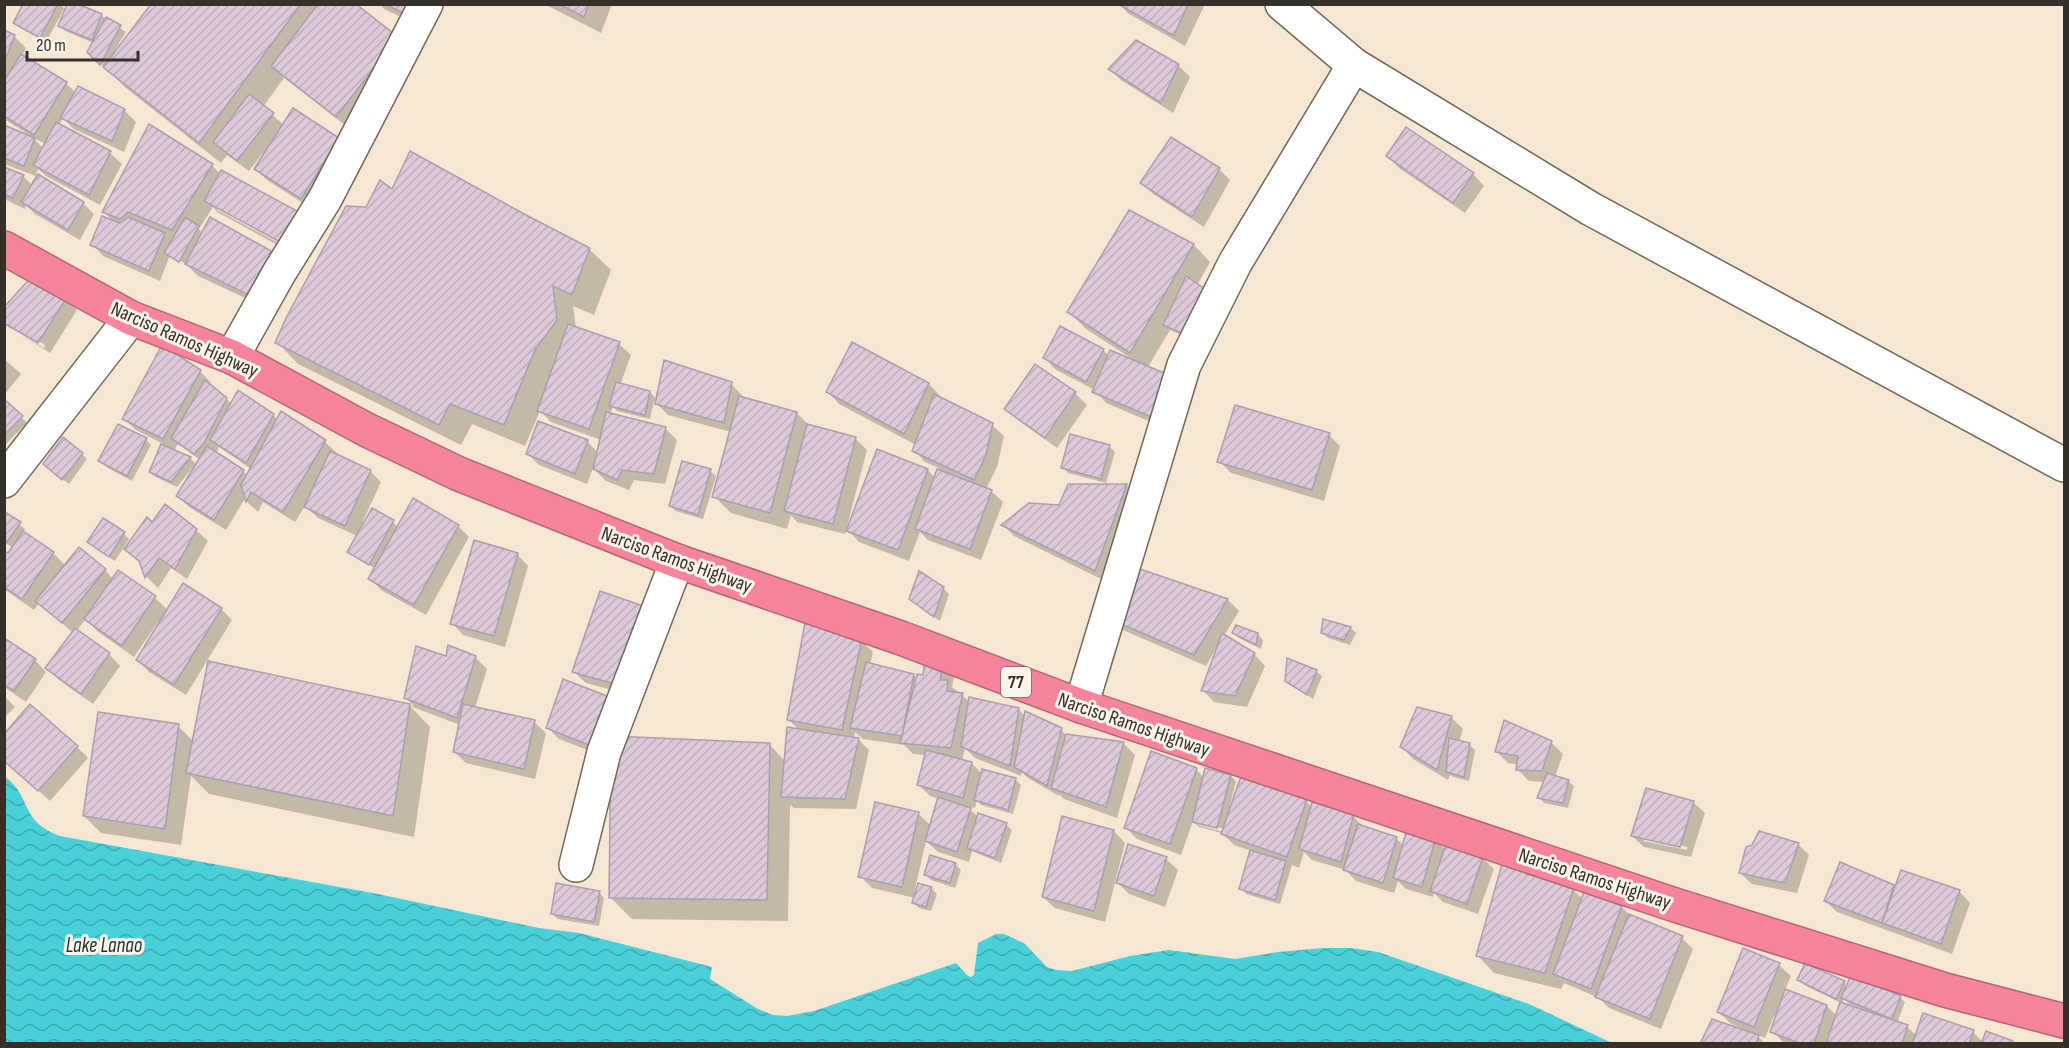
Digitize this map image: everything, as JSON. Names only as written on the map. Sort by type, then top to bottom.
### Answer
[{"type":"highway","name":"Narciso Ramos Highway","points":[[4,248],[131,318],[232,357],[366,430],[459,474],[677,561],[901,639],[1081,706],[1672,904],[1945,990],[2064,1021]]},
{"type":"street","points":[[232,357],[279,273],[325,200],[426,4]]},
{"type":"street","points":[[1282,4],[1354,65],[1591,209],[2064,465]]},
{"type":"street","points":[[1081,706],[1184,365],[1235,263],[1354,65]]},
{"type":"street","points":[[4,481],[131,318]]},
{"type":"street","points":[[576,865],[604,752],[677,561]]},
{"type":"water","name":"Lake Lanao","points":[[4,776],[19,792],[38,823],[60,836],[378,894],[539,928],[579,933],[712,967],[710,979],[758,1009],[773,1015],[787,1016],[814,1011],[956,963],[971,977],[974,975],[978,943],[996,934],[1004,934],[1024,943],[1047,967],[1072,971],[1130,956],[1169,950],[1235,959],[1323,948],[1351,948],[1378,952],[1529,1004],[1612,1043],[5,1043]]},
{"type":"building","points":[[23,4],[58,4],[40,38],[13,23]]},
{"type":"building","points":[[67,4],[78,4],[102,14],[92,40],[58,26]]},
{"type":"building","points":[[151,4],[301,4],[199,143],[103,67]]},
{"type":"building","points":[[318,4],[356,4],[398,37],[336,117],[271,66]]},
{"type":"building","points":[[385,4],[408,4],[407,15]]},
{"type":"building","points":[[559,4],[589,4],[584,17]]},
{"type":"building","points":[[1118,4],[1188,4],[1174,36]]},
{"type":"building","points":[[106,17],[121,25],[100,65],[87,52]]},
{"type":"building","points":[[4,30],[15,35],[4,63]]},
{"type":"building","points":[[1136,40],[1179,64],[1161,103],[1108,69]]},
{"type":"building","points":[[21,54],[67,82],[34,135],[4,116],[4,81]]},
{"type":"building","points":[[78,86],[125,109],[112,141],[60,118]]},
{"type":"building","points":[[249,94],[274,113],[237,161],[213,142]]},
{"type":"building","points":[[293,108],[339,138],[301,199],[254,169]]},
{"type":"building","points":[[56,122],[111,151],[89,195],[33,165]]},
{"type":"building","points":[[149,124],[213,164],[172,230],[128,212],[120,219],[102,212]]},
{"type":"building","points":[[4,125],[35,138],[24,166],[4,158]]},
{"type":"building","points":[[1406,127],[1474,173],[1453,203],[1386,156]]},
{"type":"building","points":[[1171,137],[1220,168],[1192,217],[1140,183]]},
{"type":"building","points":[[410,151],[590,248],[572,295],[553,286],[557,320],[535,350],[504,425],[450,404],[439,425],[275,343],[346,206],[366,207],[380,180],[392,189]]},
{"type":"building","points":[[4,167],[24,175],[13,198],[4,194]]},
{"type":"building","points":[[221,170],[299,212],[282,243],[204,201]]},
{"type":"building","points":[[38,174],[84,202],[68,230],[21,202]]},
{"type":"building","points":[[1129,210],[1194,244],[1130,353],[1067,312]]},
{"type":"building","points":[[102,216],[120,223],[128,217],[165,233],[149,271],[90,245]]},
{"type":"building","points":[[185,217],[199,226],[179,262],[164,253]]},
{"type":"building","points":[[210,217],[282,257],[257,299],[185,264]]},
{"type":"building","points":[[35,273],[67,297],[38,343],[4,323],[4,307]]},
{"type":"building","points":[[1186,276],[1207,290],[1188,336],[1163,325]]},
{"type":"building","points":[[568,324],[620,342],[589,429],[537,411]]},
{"type":"building","points":[[1060,326],[1104,349],[1086,382],[1043,358]]},
{"type":"building","points":[[852,342],[929,383],[904,434],[826,392]]},
{"type":"building","points":[[162,345],[201,370],[163,439],[122,419]]},
{"type":"building","points":[[1110,350],[1171,376],[1154,418],[1092,392]]},
{"type":"building","points":[[664,360],[732,382],[724,423],[655,404]]},
{"type":"building","points":[[1035,364],[1076,392],[1045,438],[1004,409]]},
{"type":"building","points":[[205,380],[227,398],[204,443],[194,454],[171,438]]},
{"type":"building","points":[[616,382],[650,391],[645,415],[609,406]]},
{"type":"building","points":[[238,390],[274,414],[246,463],[210,440]]},
{"type":"building","points":[[934,394],[993,423],[986,455],[974,480],[912,451]]},
{"type":"building","points":[[739,396],[797,412],[770,513],[712,497]]},
{"type":"building","points":[[4,399],[23,416],[4,435]]},
{"type":"building","points":[[1235,405],[1330,433],[1312,490],[1217,462]]},
{"type":"building","points":[[281,411],[326,440],[283,512],[251,492],[246,502],[241,485]]},
{"type":"building","points":[[606,412],[666,427],[654,474],[622,470],[617,480],[593,469]]},
{"type":"building","points":[[538,421],[588,440],[575,474],[526,454]]},
{"type":"building","points":[[118,424],[147,438],[127,476],[98,461]]},
{"type":"building","points":[[807,424],[856,437],[833,524],[784,511]]},
{"type":"building","points":[[1070,434],[1110,445],[1101,479],[1061,468]]},
{"type":"building","points":[[63,437],[83,453],[62,480],[43,464]]},
{"type":"building","points":[[161,444],[191,457],[171,482],[149,472]]},
{"type":"building","points":[[207,446],[244,470],[214,520],[176,496]]},
{"type":"building","points":[[877,449],[928,469],[898,550],[846,531]]},
{"type":"building","points":[[330,451],[371,470],[345,526],[304,507]]},
{"type":"building","points":[[682,461],[711,469],[698,515],[669,506]]},
{"type":"building","points":[[937,469],[992,490],[970,549],[915,529]]},
{"type":"building","points":[[1068,484],[1127,484],[1095,571],[1001,525],[1029,503],[1059,505]]},
{"type":"building","points":[[413,498],[459,525],[414,605],[368,579]]},
{"type":"building","points":[[165,504],[197,529],[175,569],[159,558],[145,578],[139,561],[124,549],[147,517],[152,522]]},
{"type":"building","points":[[372,508],[394,520],[369,565],[347,552]]},
{"type":"building","points":[[5,512],[21,522],[6,543],[4,542]]},
{"type":"building","points":[[103,518],[125,532],[109,557],[87,542]]},
{"type":"building","points":[[23,531],[54,552],[22,599],[4,587],[4,551],[8,553]]},
{"type":"building","points":[[474,540],[518,553],[494,636],[450,624]]},
{"type":"building","points":[[79,547],[106,569],[62,623],[35,601]]},
{"type":"building","points":[[1140,569],[1228,599],[1194,655],[1102,616]]},
{"type":"building","points":[[118,570],[156,596],[122,646],[84,619]]},
{"type":"building","points":[[919,571],[944,587],[934,617],[909,599]]},
{"type":"building","points":[[183,583],[222,608],[174,685],[136,660]]},
{"type":"building","points":[[600,591],[649,608],[622,686],[572,672]]},
{"type":"building","points":[[1323,619],[1351,627],[1344,640],[1321,633]]},
{"type":"building","points":[[805,623],[862,639],[842,730],[787,720]]},
{"type":"building","points":[[1236,625],[1258,633],[1256,645],[1232,633]]},
{"type":"building","points":[[75,628],[110,653],[81,694],[45,668]]},
{"type":"building","points":[[1222,633],[1255,653],[1235,696],[1201,691]]},
{"type":"building","points":[[4,638],[36,659],[14,691],[4,685]]},
{"type":"building","points":[[448,645],[476,656],[457,718],[404,698],[416,646],[446,656]]},
{"type":"building","points":[[1287,658],[1317,670],[1307,695],[1285,681]]},
{"type":"building","points":[[925,659],[943,663],[940,680],[948,680],[947,691],[963,693],[951,748],[900,743],[917,674],[923,675]]},
{"type":"building","points":[[208,661],[410,704],[393,816],[186,773]]},
{"type":"building","points":[[866,662],[914,674],[902,736],[850,728]]},
{"type":"building","points":[[563,679],[607,696],[589,745],[546,728]]},
{"type":"building","points":[[969,697],[1019,708],[1010,766],[961,747]]},
{"type":"building","points":[[30,704],[78,746],[38,791],[4,761],[4,734]]},
{"type":"building","points":[[463,704],[535,720],[524,769],[453,752]]},
{"type":"building","points":[[1417,707],[1452,716],[1437,770],[1400,747]]},
{"type":"building","points":[[1025,711],[1062,728],[1047,786],[1014,767]]},
{"type":"building","points":[[98,712],[179,724],[165,829],[83,816]]},
{"type":"building","points":[[1504,720],[1552,741],[1542,771],[1516,770],[1518,756],[1495,752]]},
{"type":"building","points":[[787,727],[859,738],[845,799],[781,797]]},
{"type":"building","points":[[1066,734],[1124,742],[1106,807],[1051,788]]},
{"type":"building","points":[[611,736],[770,743],[767,900],[609,898]]},
{"type":"building","points":[[1449,738],[1470,743],[1464,777],[1446,772]]},
{"type":"building","points":[[926,750],[972,762],[963,798],[917,785]]},
{"type":"building","points":[[1151,751],[1197,768],[1170,844],[1124,828]]},
{"type":"building","points":[[1205,768],[1231,775],[1217,828],[1192,822]]},
{"type":"building","points":[[982,769],[1016,778],[1008,810],[974,800]]},
{"type":"building","points":[[1547,773],[1569,780],[1563,803],[1537,798]]},
{"type":"building","points":[[1241,776],[1307,799],[1287,857],[1221,834]]},
{"type":"building","points":[[1646,788],[1694,801],[1680,847],[1631,836]]},
{"type":"building","points":[[938,797],[971,808],[957,852],[925,841]]},
{"type":"building","points":[[875,802],[919,812],[902,887],[858,877]]},
{"type":"building","points":[[1312,802],[1354,814],[1341,862],[1299,849]]},
{"type":"building","points":[[978,813],[1007,823],[995,858],[967,848]]},
{"type":"building","points":[[1062,816],[1114,830],[1094,911],[1042,897]]},
{"type":"building","points":[[1358,824],[1397,837],[1383,883],[1343,870]]},
{"type":"building","points":[[1407,829],[1436,837],[1422,887],[1393,878]]},
{"type":"building","points":[[1759,831],[1799,843],[1785,883],[1739,873],[1746,847],[1752,845]]},
{"type":"building","points":[[1128,844],[1167,857],[1154,896],[1116,883]]},
{"type":"building","points":[[1446,844],[1483,857],[1467,904],[1430,891]]},
{"type":"building","points":[[1250,850],[1286,861],[1275,900],[1239,889]]},
{"type":"building","points":[[930,855],[956,863],[950,883],[924,875]]},
{"type":"building","points":[[1840,862],[1894,885],[1882,923],[1824,901]]},
{"type":"building","points":[[1502,864],[1574,888],[1545,973],[1476,956]]},
{"type":"building","points":[[1901,870],[1960,890],[1941,944],[1882,923]]},
{"type":"building","points":[[556,883],[600,891],[594,922],[551,914]]},
{"type":"building","points":[[918,883],[932,887],[926,907],[912,903]]},
{"type":"building","points":[[1584,892],[1622,906],[1591,989],[1553,974]]},
{"type":"building","points":[[1629,914],[1683,936],[1650,1019],[1595,997]]},
{"type":"building","points":[[1743,948],[1780,963],[1754,1027],[1717,1012]]},
{"type":"building","points":[[1805,963],[1845,981],[1836,999],[1797,980]]},
{"type":"building","points":[[1851,975],[1901,996],[1892,1019],[1841,998]]},
{"type":"building","points":[[1785,989],[1827,1005],[1814,1044],[1802,1044],[1770,1032]]},
{"type":"building","points":[[1840,1002],[1908,1025],[1902,1044],[1826,1044]]},
{"type":"building","points":[[1923,1013],[1974,1030],[1969,1044],[1912,1044]]},
{"type":"building","points":[[1712,1019],[1759,1035],[1756,1044],[1700,1044]]},
{"type":"building","points":[[1986,1031],[2013,1041],[2012,1044],[1981,1044]]}]
